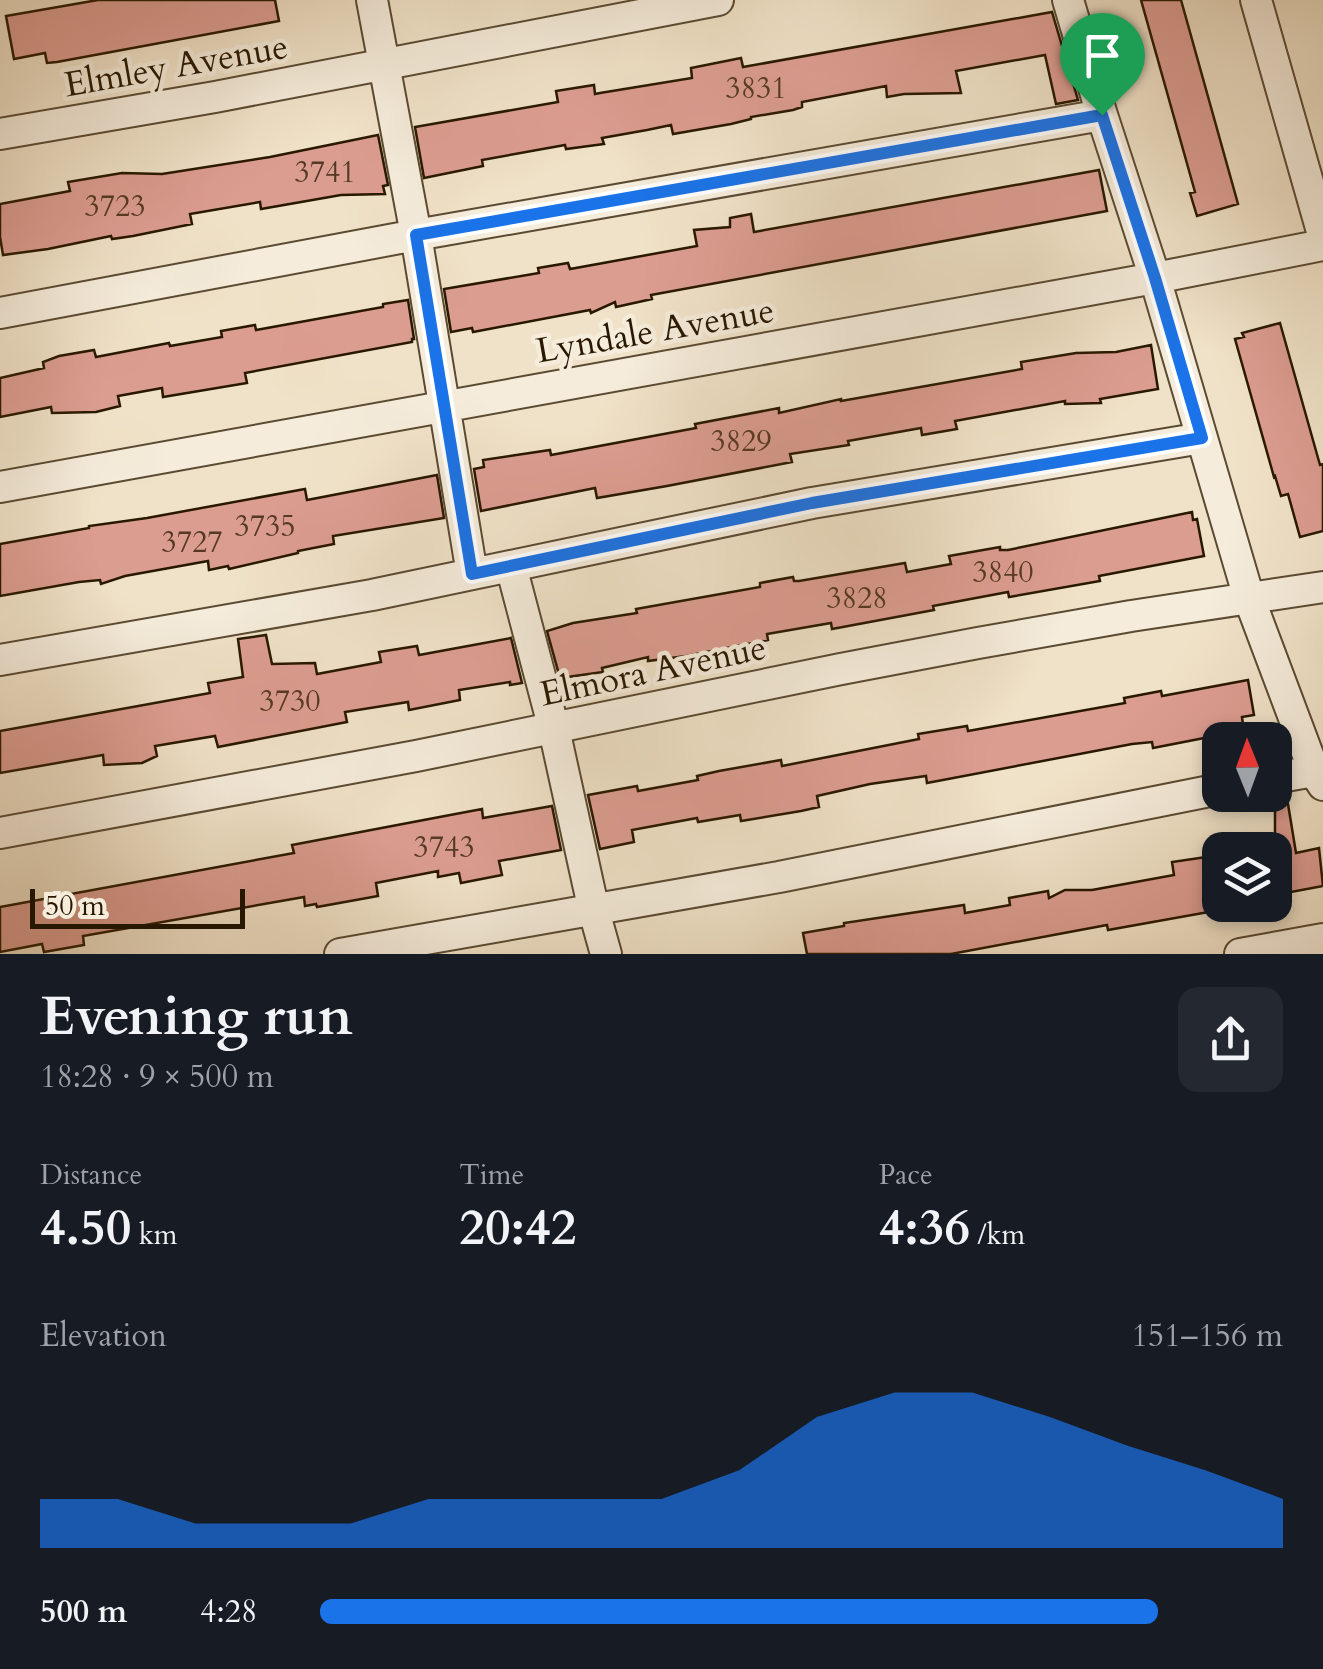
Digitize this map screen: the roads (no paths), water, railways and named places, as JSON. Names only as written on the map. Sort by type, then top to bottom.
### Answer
[{"type":"street","points":[[372,0],[416,235],[472,574]]},
{"type":"street","name":"Elmley Avenue","points":[[0,134],[215,97],[718,0]]},
{"type":"street","points":[[1068,0],[1249,598],[1319,778],[1292,778]]},
{"type":"street","points":[[1256,0],[1323,235]]},
{"type":"street","points":[[0,313],[416,235],[1102,115]]},
{"type":"street","name":"Lyndale Avenue","points":[[0,487],[1323,245]]},
{"type":"street","points":[[0,660],[372,595],[812,503],[1202,438]]},
{"type":"street","points":[[511,566],[554,729],[606,954]]},
{"type":"street","name":"Elmora Avenue","points":[[0,833],[554,729],[880,661],[1131,616],[1323,587]]},
{"type":"street","points":[[340,954],[779,877],[1202,793]]},
{"type":"street","points":[[1240,954],[1323,939]]}]
